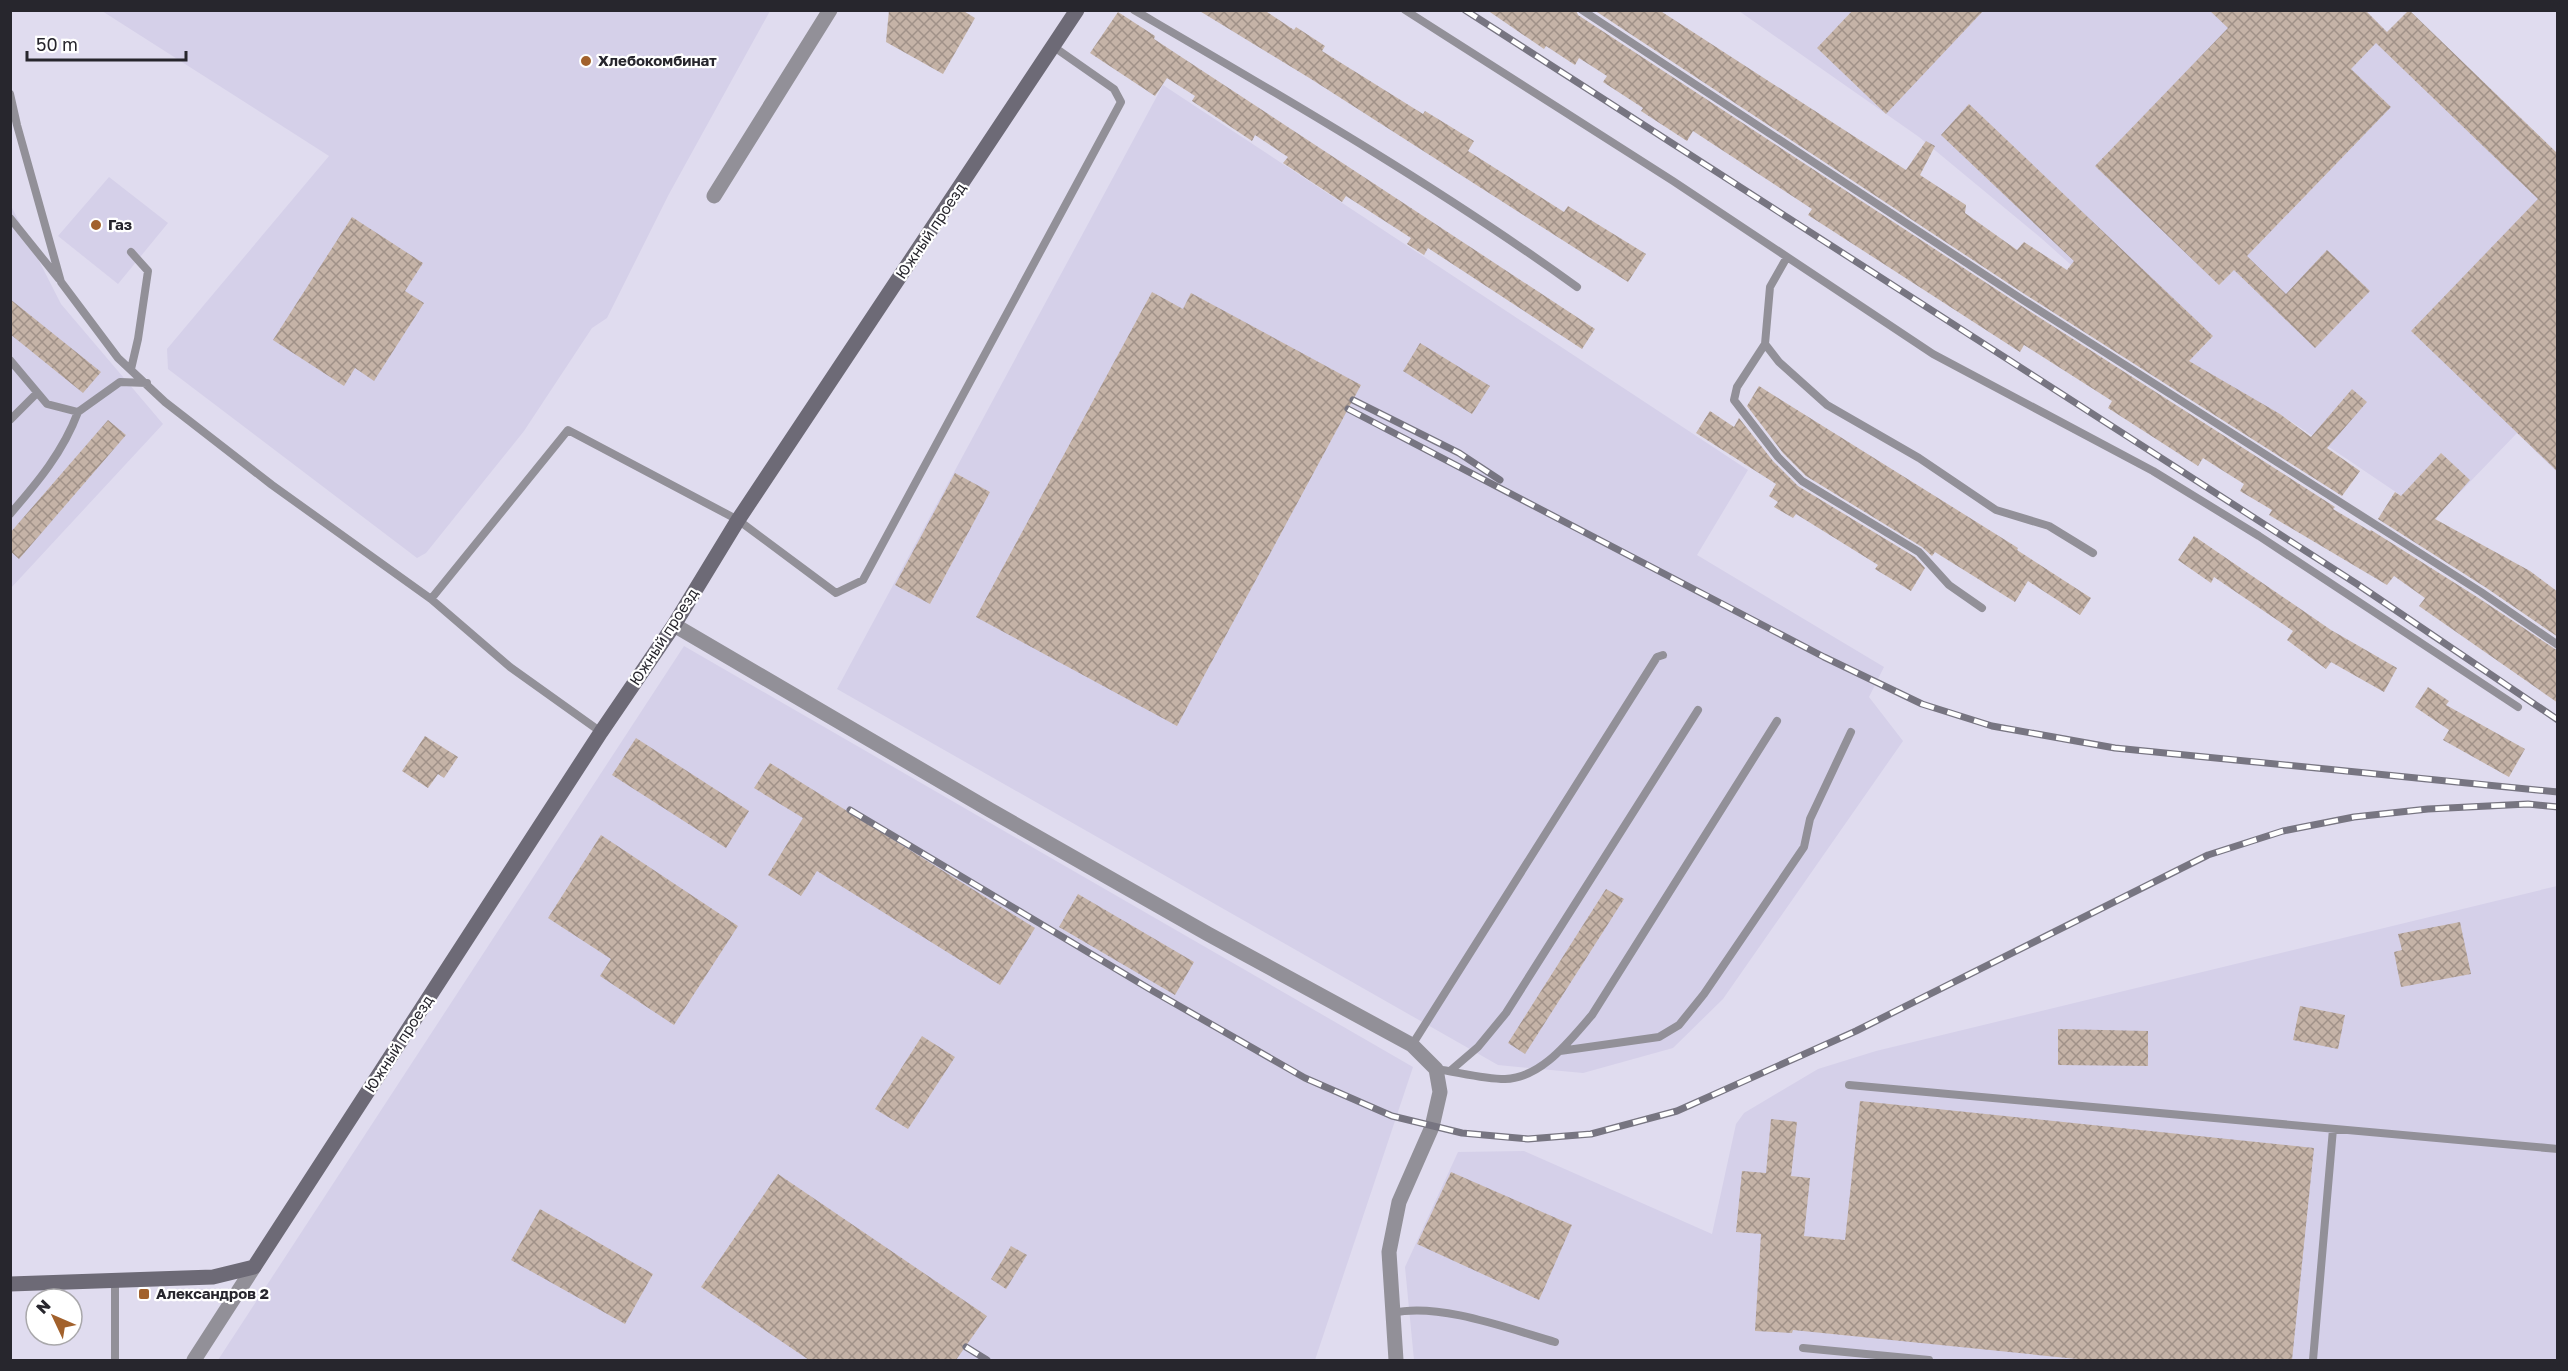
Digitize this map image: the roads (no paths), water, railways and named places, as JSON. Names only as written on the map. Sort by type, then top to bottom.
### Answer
[{"type":"street","points":[[714,196],[831,10]]},
{"type":"street","name":"Южный проезд","points":[[254,1267],[601,732],[674,625],[738,520],[1077,10]]},
{"type":"street","points":[[674,625],[990,810],[1208,934],[1412,1045],[1443,1070],[1432,1127],[1399,1202],[1389,1252],[1396,1360]]},
{"type":"street","points":[[10,1284],[213,1277],[254,1267]]},
{"type":"street","points":[[194,1360],[254,1267]]},
{"type":"lane","points":[[1134,10],[1311,113],[1500,231],[1577,287]]},
{"type":"lane","points":[[1405,10],[1673,181],[1933,354],[2153,471],[2240,524],[2518,707]]},
{"type":"lane","points":[[1582,10],[2023,300],[2471,586],[2558,645]]},
{"type":"lane","points":[[431,599],[568,430],[738,520],[836,593],[863,580],[1121,102],[1114,89],[1054,47]]},
{"type":"lane","points":[[10,94],[61,282]]},
{"type":"lane","points":[[10,218],[118,358],[165,402],[272,485],[431,599],[510,667],[601,732]]},
{"type":"lane","points":[[130,369],[138,339],[148,271],[131,252]]},
{"type":"lane","points":[[1787,257],[1770,286],[1765,344],[1737,387],[1734,400],[1778,457],[1802,481],[1919,552],[1949,585],[1982,608]]},
{"type":"lane","points":[[1765,344],[1779,362],[1827,405],[1919,458],[1996,510],[2049,526],[2093,553]]},
{"type":"lane","points":[[10,360],[47,404],[78,412]]},
{"type":"lane","points":[[10,513],[49,468],[71,433],[78,412],[120,382],[147,383]]},
{"type":"lane","points":[[10,420],[37,393]]},
{"type":"lane","points":[[1412,1045],[1650,667],[1657,657],[1663,655]]},
{"type":"lane","points":[[1443,1070],[1478,1047],[1506,1012],[1698,710]]},
{"type":"lane","points":[[1443,1070],[1506,1079],[1532,1071],[1560,1051],[1592,1015],[1777,721]]},
{"type":"lane","points":[[1560,1051],[1659,1037],[1679,1025],[1704,994],[1804,847],[1810,819],[1851,732]]},
{"type":"lane","points":[[1849,1085],[2558,1149]]},
{"type":"lane","points":[[2313,1360],[2333,1129]]},
{"type":"lane","points":[[115,1282],[115,1360]]},
{"type":"lane","points":[[1393,1313],[1409,1309],[1472,1318],[1555,1342]]},
{"type":"lane","points":[[1803,1347],[1929,1360]]},
{"type":"railway","points":[[1465,10],[2357,584],[2558,720]]},
{"type":"railway","points":[[1353,400],[1459,453],[1500,480]]},
{"type":"railway","points":[[1348,409],[1824,657],[1922,704],[1992,726],[2115,748],[2558,792]]},
{"type":"railway","points":[[850,810],[1153,991],[1305,1078],[1392,1116],[1462,1133],[1528,1139],[1591,1134],[1677,1111],[1856,1031],[2208,855],[2283,831],[2354,817],[2428,809],[2528,804],[2558,807]]},
{"type":"railway","points":[[966,1347],[987,1360]]},
{"type":"place","name":"Хлебокомбинат","points":[[586,61]]},
{"type":"place","name":"Газ","points":[[96,225]]},
{"type":"place","name":"Александров 2","points":[[144,1294]]}]
